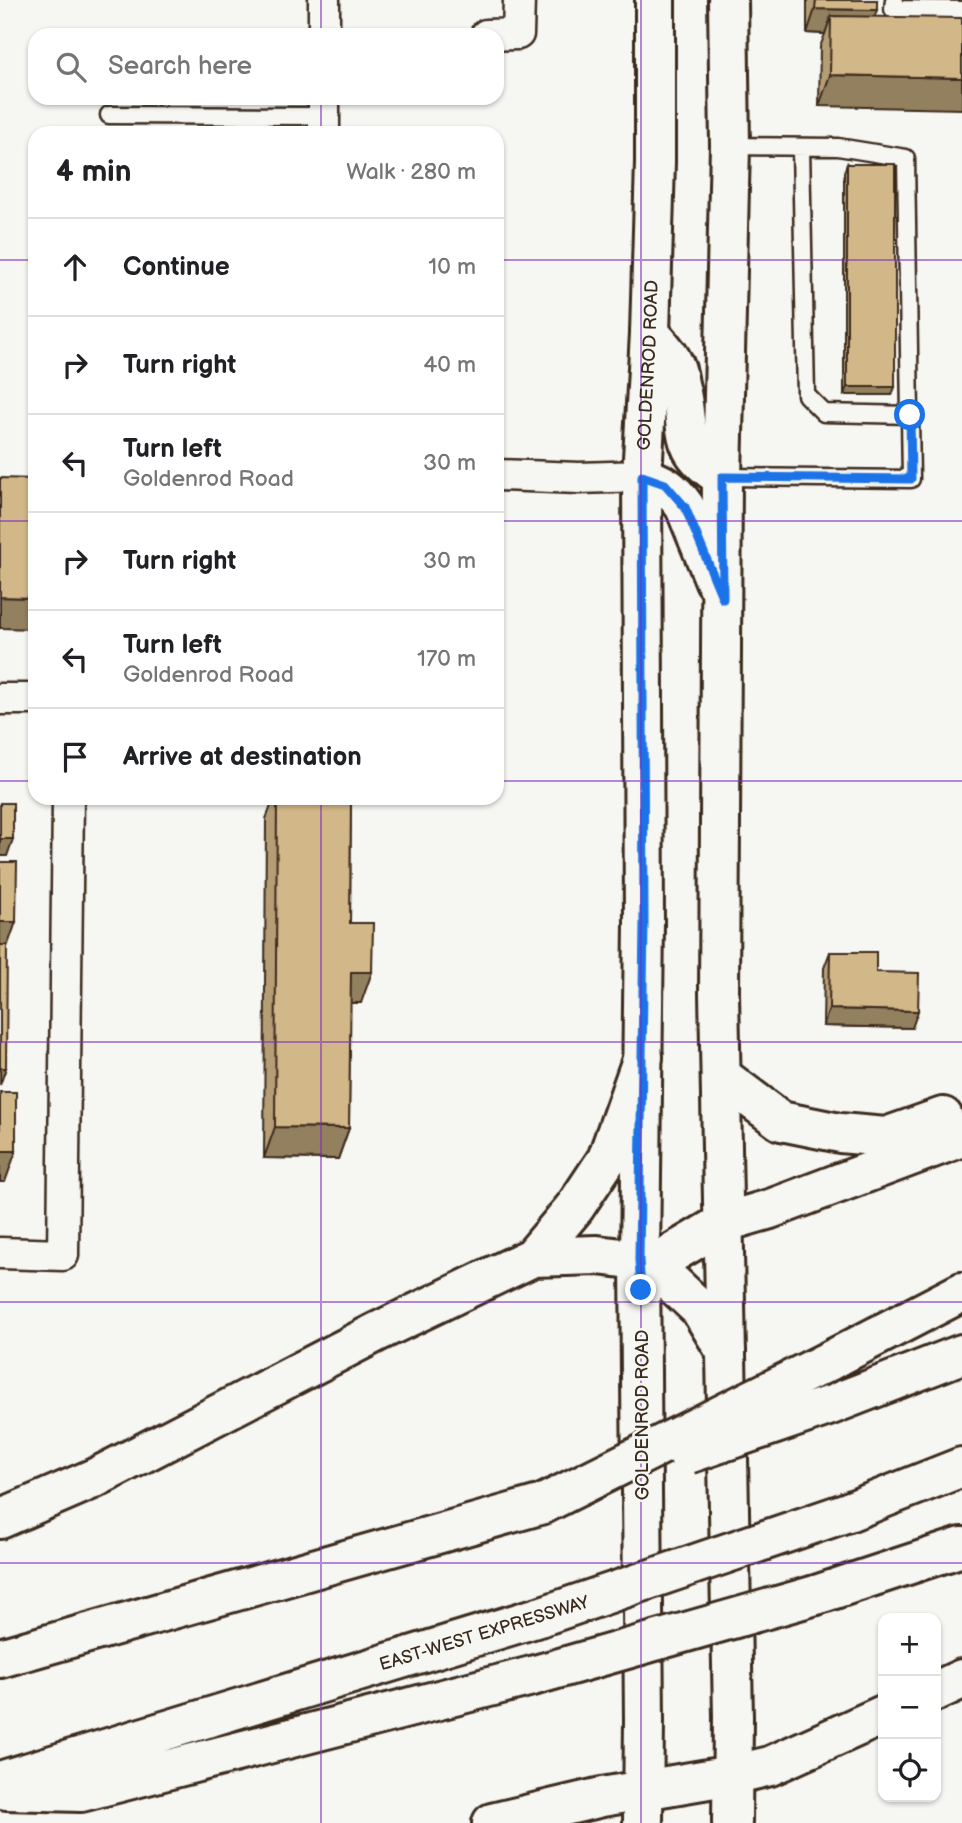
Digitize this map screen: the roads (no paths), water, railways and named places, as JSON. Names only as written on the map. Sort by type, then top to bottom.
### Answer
[{"type":"main road","name":"GOLDENROD ROAD","points":[[643,1806],[646,1273],[642,476],[655,162],[655,0]]},
{"type":"main road","points":[[728,0],[730,146],[722,477],[719,979],[732,1823]]},
{"type":"main road","points":[[650,333],[674,364],[681,391],[686,432],[695,455],[722,477]]},
{"type":"main road","points":[[642,476],[665,484],[685,507],[723,599]]},
{"type":"main road","points":[[533,1257],[575,1207],[607,1159],[643,1057]]},
{"type":"main road","points":[[721,1076],[780,1121],[840,1133],[886,1137],[962,1111]]},
{"type":"main road","points":[[646,1273],[666,1256],[724,1222],[779,1206],[962,1137]]},
{"type":"main road","points":[[0,1519],[95,1478],[377,1332],[533,1257],[597,1255],[646,1273],[700,1309],[726,1352]]},
{"type":"main road","points":[[543,1504],[962,1292]]},
{"type":"main road","points":[[0,1658],[543,1504],[828,1406],[962,1354]]},
{"type":"main road","name":"EAST-WEST EXPRESSWAY","points":[[0,1781],[542,1616],[848,1512],[962,1467]]},
{"type":"main road","points":[[0,1790],[81,1792],[532,1676],[816,1595],[962,1547]]},
{"type":"main road","points":[[941,1689],[962,1679]]},
{"type":"main road","points":[[492,1823],[643,1806],[732,1775],[770,1766],[878,1717]]},
{"type":"street","points":[[324,0],[324,28]]},
{"type":"street","points":[[504,34],[518,34],[519,0]]},
{"type":"street","points":[[504,475],[579,478],[642,476]]},
{"type":"street","points":[[0,699],[28,699]]},
{"type":"street","points":[[0,1253],[63,1255],[68,805]]},
{"type":"lane","points":[[894,0],[893,9],[962,10]]},
{"type":"lane","points":[[109,115],[324,116]]},
{"type":"lane","points":[[722,477],[911,479],[906,158],[838,147],[730,146]]},
{"type":"lane","points":[[801,147],[806,395],[824,413],[910,415]]}]
